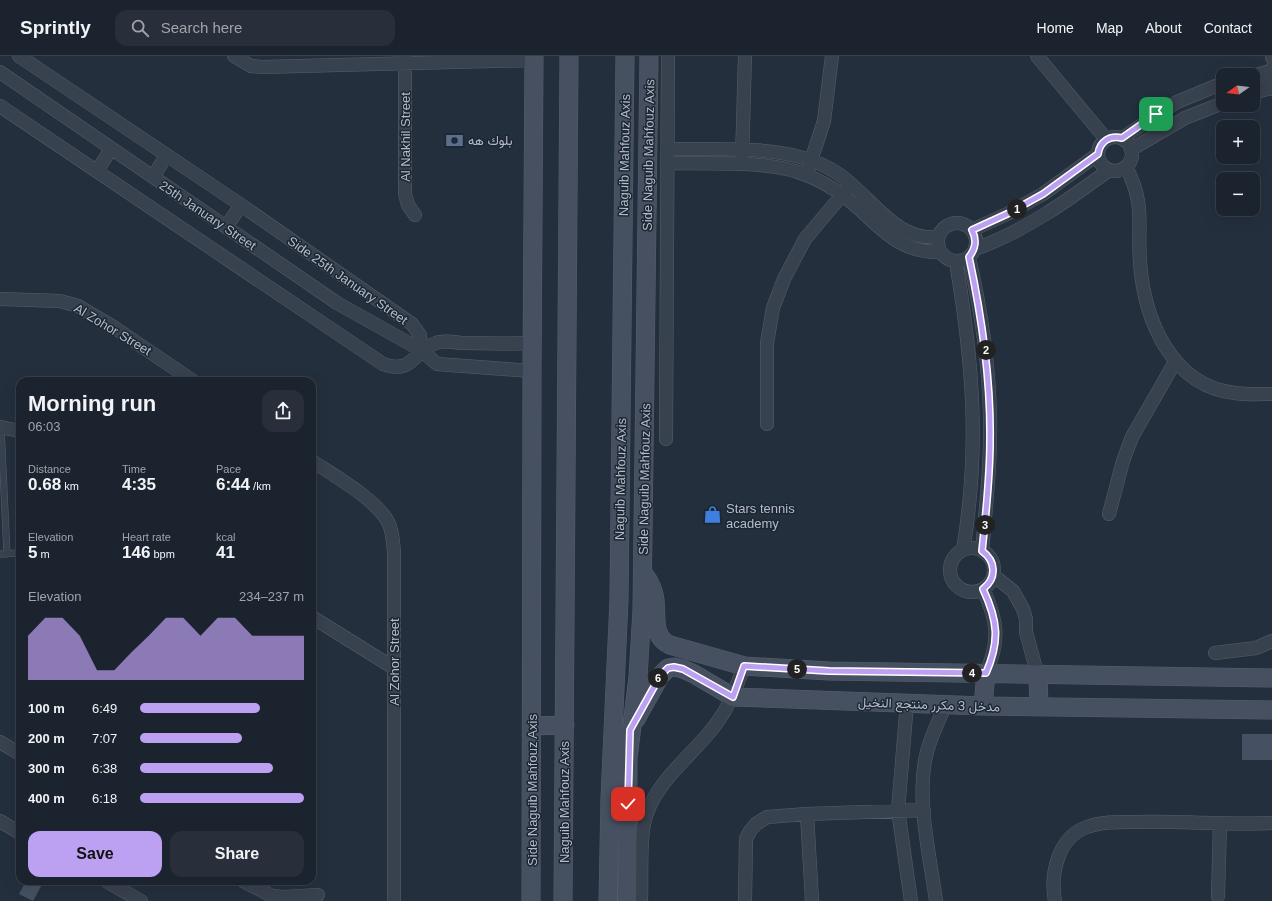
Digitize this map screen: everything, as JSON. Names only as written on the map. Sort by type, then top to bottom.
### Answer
[{"type":"street","name":"Side 25th January Street","points":[[18,56],[241,205],[412,324],[420,335],[421,350]]},
{"type":"street","points":[[234,56],[251,66],[262,67],[405,59],[534,58]]},
{"type":"street","name":"Naguib Mahfouz Axis","points":[[563,901],[569,56]]},
{"type":"street","name":"Naguib Mahfouz Axis","points":[[608,894],[610,798],[619,600],[625,56]]},
{"type":"street","name":"Side Naguib Mahfouz Axis","points":[[627,901],[630,730],[640,644],[642,571],[646,384],[649,56]]},
{"type":"street","points":[[666,439],[668,56]]},
{"type":"street","points":[[742,165],[745,56]]},
{"type":"street","points":[[806,174],[824,121],[832,56]]},
{"type":"street","points":[[1037,56],[1106,139]]},
{"type":"street","name":"Side Naguib Mahfouz Axis","points":[[531,901],[534,58]]},
{"type":"street","name":"Al Nakhil Street","points":[[405,59],[405,194],[408,205],[415,215]]},
{"type":"street","points":[[1260,74],[1271,70]]},
{"type":"street","points":[[1260,91],[1271,88],[1268,80],[1271,70]]},
{"type":"street","name":"25th January Street","points":[[0,72],[110,149],[337,302],[421,350],[430,360],[444,366],[532,371]]},
{"type":"street","points":[[1122,138],[1177,102],[1216,85]]},
{"type":"street","points":[[0,106],[389,367],[411,364],[421,350],[438,342],[532,343]]},
{"type":"street","points":[[1132,149],[1185,118],[1216,106]]},
{"type":"street","points":[[1114,137],[1122,138],[1132,149],[1131,162],[1126,167],[1116,171],[1109,170],[1099,161],[1098,154],[1100,146],[1106,139],[1114,137]]},
{"type":"street","points":[[97,171],[110,149]]},
{"type":"street","points":[[668,149],[743,150],[769,152],[812,160],[836,172],[852,183],[897,227],[918,236],[929,238],[938,237]]},
{"type":"street","points":[[972,230],[1007,214],[1043,194],[1098,154]]},
{"type":"street","points":[[153,177],[166,156]]},
{"type":"street","points":[[667,163],[742,165],[784,169],[806,174],[842,195],[889,237],[899,243],[918,251],[940,252]]},
{"type":"street","points":[[1126,167],[1137,192],[1140,207],[1140,261],[1143,287],[1148,308],[1155,328],[1175,362],[1192,376],[1216,388],[1235,394],[1272,394]]},
{"type":"street","points":[[982,551],[989,478],[989,390],[972,253],[976,242],[972,230],[964,224],[956,223],[945,228],[938,237],[940,252],[950,260],[956,262],[972,253],[1046,215],[1109,170]]},
{"type":"street","points":[[767,424],[767,343],[773,308],[784,279],[805,239],[852,183]]},
{"type":"street","points":[[226,227],[241,205]]},
{"type":"street","points":[[956,262],[969,346],[973,392],[974,432],[972,486],[964,550]]},
{"type":"street","name":"Al Zohor Street","points":[[0,299],[60,301],[78,306],[112,326],[188,377]]},
{"type":"street","points":[[1109,514],[1123,461],[1132,437],[1175,362]]},
{"type":"street","points":[[621,383],[646,384]]},
{"type":"street","points":[[1,427],[16,430]]},
{"type":"street","name":"Al Zohor Street","points":[[316,464],[375,505],[389,523],[394,552],[394,901]]},
{"type":"street","points":[[970,548],[982,551],[992,561],[993,575],[991,580],[983,589],[976,592],[968,592],[961,589],[951,576],[952,561],[957,554],[970,548]]},
{"type":"street","points":[[642,571],[654,592],[658,633],[661,640],[670,645],[744,666],[829,671],[986,673],[1038,676],[1272,678]]},
{"type":"street","points":[[993,575],[1013,591],[1023,609],[1026,619],[1026,632],[1038,676],[1039,706]]},
{"type":"street","points":[[983,589],[991,605],[997,630],[991,662],[986,673],[983,706]]},
{"type":"street","points":[[316,619],[394,668]]},
{"type":"street","points":[[1215,653],[1256,648],[1272,641]]},
{"type":"street","points":[[641,901],[644,825],[647,812],[663,785],[716,724],[733,697],[744,666]]},
{"type":"street","name":"مدخل 3 مكرر منتجع النخيل","points":[[630,730],[657,680],[668,668],[674,667],[683,669],[733,697],[983,706],[1272,710]]},
{"type":"street","points":[[907,704],[898,810],[911,901]]},
{"type":"street","points":[[936,901],[922,788],[927,754],[946,704]]},
{"type":"street","points":[[532,726],[565,725]]},
{"type":"street","points":[[0,742],[16,752]]},
{"type":"street","points":[[745,901],[746,839],[756,824],[767,817],[807,814],[924,810]]},
{"type":"street","points":[[807,814],[812,901]]},
{"type":"street","points":[[0,821],[16,831]]},
{"type":"street","points":[[1055,901],[1053,884],[1059,853],[1073,837],[1087,827],[1110,823],[1187,821],[1220,823],[1272,823]]},
{"type":"street","points":[[1218,896],[1220,823]]},
{"type":"street","points":[[608,894],[627,851]]},
{"type":"street","points":[[113,885],[141,901]]},
{"type":"street","points":[[251,885],[272,896],[318,896]]},
{"type":"lane","points":[[1,427],[7,554]]},
{"type":"lane","points":[[0,554],[16,553]]},
{"type":"building","points":[[1242,734],[1272,734],[1272,760],[1242,760]]},
{"type":"building","points":[[24,885],[42,885],[33,901],[19,894]]},
{"type":"place","name":"بلوك هه","points":[[455,140]]},
{"type":"place","name":"Stars tennis academy","points":[[713,515]]},
{"type":"route","points":[[628,804],[628,758],[630,730],[657,680],[668,668],[674,667],[683,669],[733,697],[744,666],[829,671],[986,673],[991,662],[997,630],[991,605],[983,589],[991,580],[994,568],[988,555],[982,551],[989,478],[990,418],[987,358],[976,287],[969,257],[975,249],[976,242],[972,230],[1007,214],[1043,194],[1098,154],[1100,146],[1106,139],[1114,137],[1122,138],[1156,114]]}]
